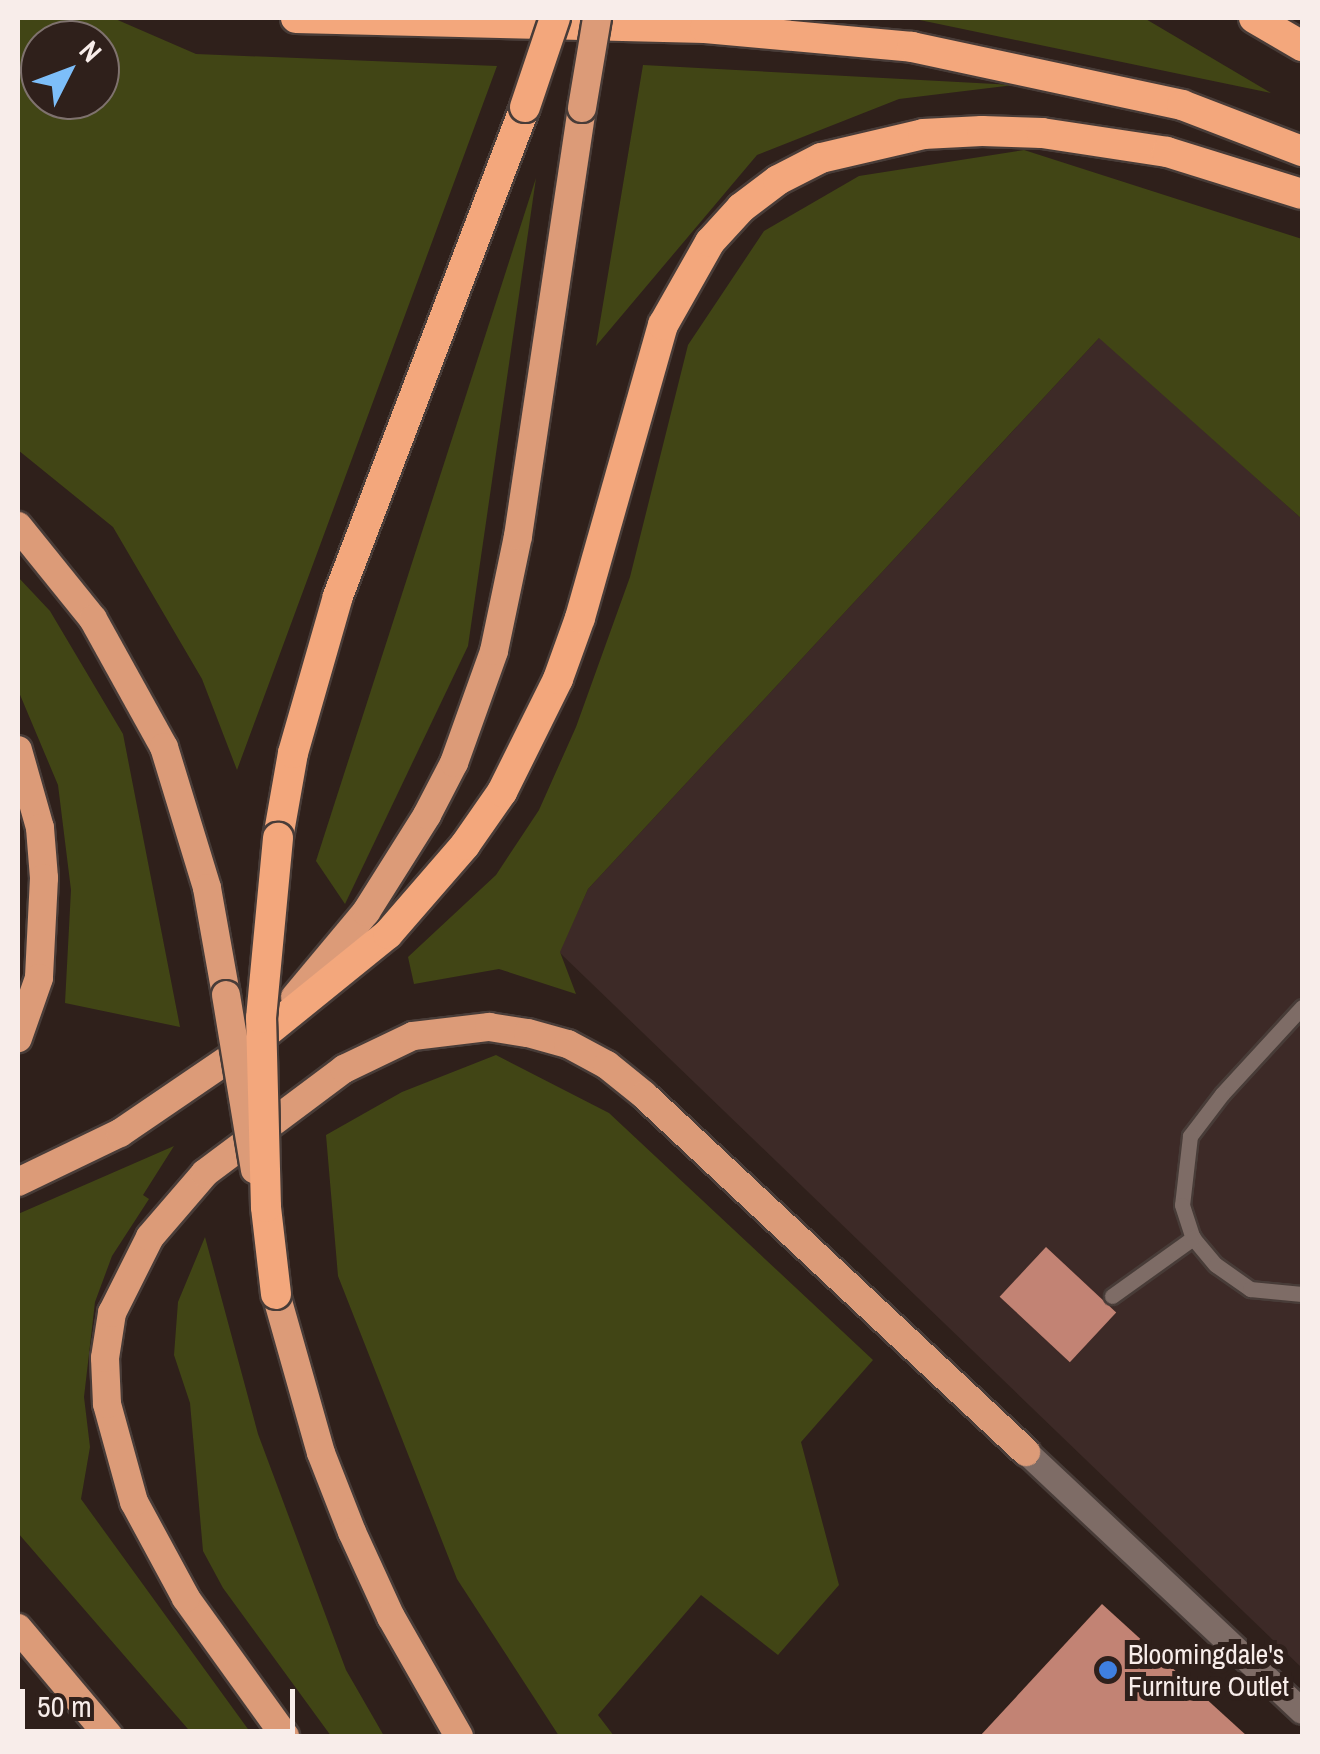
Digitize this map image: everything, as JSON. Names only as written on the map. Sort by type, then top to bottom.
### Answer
[{"type":"highway","points":[[296,18],[705,28],[877,42],[980,60],[1182,105],[1302,152]]},
{"type":"highway","points":[[276,1294],[266,1207],[262,1018],[278,838],[293,753],[338,596],[525,107],[555,18]]},
{"type":"highway","points":[[246,1048],[331,958],[398,864],[454,763],[475,710],[511,575],[597,18]]},
{"type":"highway","points":[[1254,18],[1302,46]]},
{"type":"highway","points":[[18,1182],[120,1134],[246,1048],[388,934],[465,845],[502,792],[558,679],[580,618],[663,325],[684,280],[710,242],[741,208],[778,180],[821,158],[924,134],[982,131],[1042,133],[1167,152],[1302,194]]},
{"type":"highway","points":[[18,526],[94,619],[164,747],[208,888],[276,1294],[321,1453],[352,1532],[399,1632],[460,1736]]},
{"type":"highway","points":[[18,750],[40,828],[44,878],[38,978],[18,1038]]},
{"type":"highway","points":[[284,1736],[186,1598],[134,1502],[107,1404],[105,1358],[112,1313],[150,1237],[206,1173],[344,1069],[413,1036],[489,1027],[528,1032],[568,1044],[607,1065],[644,1094],[1026,1452]]},
{"type":"highway","points":[[18,1628],[109,1736]]},
{"type":"street","points":[[1026,1452],[1302,1711]]},
{"type":"lane","points":[[1302,1007],[1222,1094],[1190,1136],[1182,1205],[1193,1238],[1216,1265],[1250,1289],[1302,1294]]},
{"type":"lane","points":[[1112,1296],[1193,1238]]},
{"type":"shaded area","points":[[1100,337],[1302,519],[1302,1668],[559,952],[588,889]]},
{"type":"green space","points":[[18,18],[118,20],[20,20],[20,120],[120,120],[120,21],[196,54],[497,66],[237,770],[202,679],[113,527],[18,450]]},
{"type":"green space","points":[[910,18],[1144,18],[1271,93]]},
{"type":"green space","points":[[643,65],[1014,85],[899,99],[757,155],[596,346]]},
{"type":"green space","points":[[1024,150],[1302,239],[1302,519],[1099,338],[588,889],[560,952],[576,994],[499,969],[414,984],[408,957],[496,875],[539,810],[576,727],[630,577],[688,345],[764,231],[859,176]]},
{"type":"green space","points":[[536,178],[468,646],[345,904],[316,861]]},
{"type":"green space","points":[[18,577],[50,611],[123,734],[180,1027],[65,1003],[71,890],[58,785],[18,690]]},
{"type":"green space","points":[[496,1055],[609,1113],[873,1360],[801,1442],[839,1585],[778,1655],[701,1595],[598,1715],[614,1736],[559,1736],[457,1579],[338,1276],[326,1135],[402,1092]]},
{"type":"green space","points":[[174,1146],[143,1195],[149,1199],[112,1256],[95,1302],[84,1397],[90,1447],[81,1499],[253,1736],[194,1736],[18,1533],[18,1214]]},
{"type":"green space","points":[[205,1237],[258,1434],[346,1670],[384,1736],[331,1736],[223,1588],[203,1551],[190,1403],[174,1355],[178,1302]]},
{"type":"building","points":[[1046,1247],[1116,1312],[1070,1362],[1000,1297]]},
{"type":"building","name":"Bloomingdale's Furniture Outlet","points":[[1102,1604],[1247,1736],[980,1736]]},
{"type":"place","name":"Bloomingdale's Furniture Outlet","points":[[1108,1670]]}]
